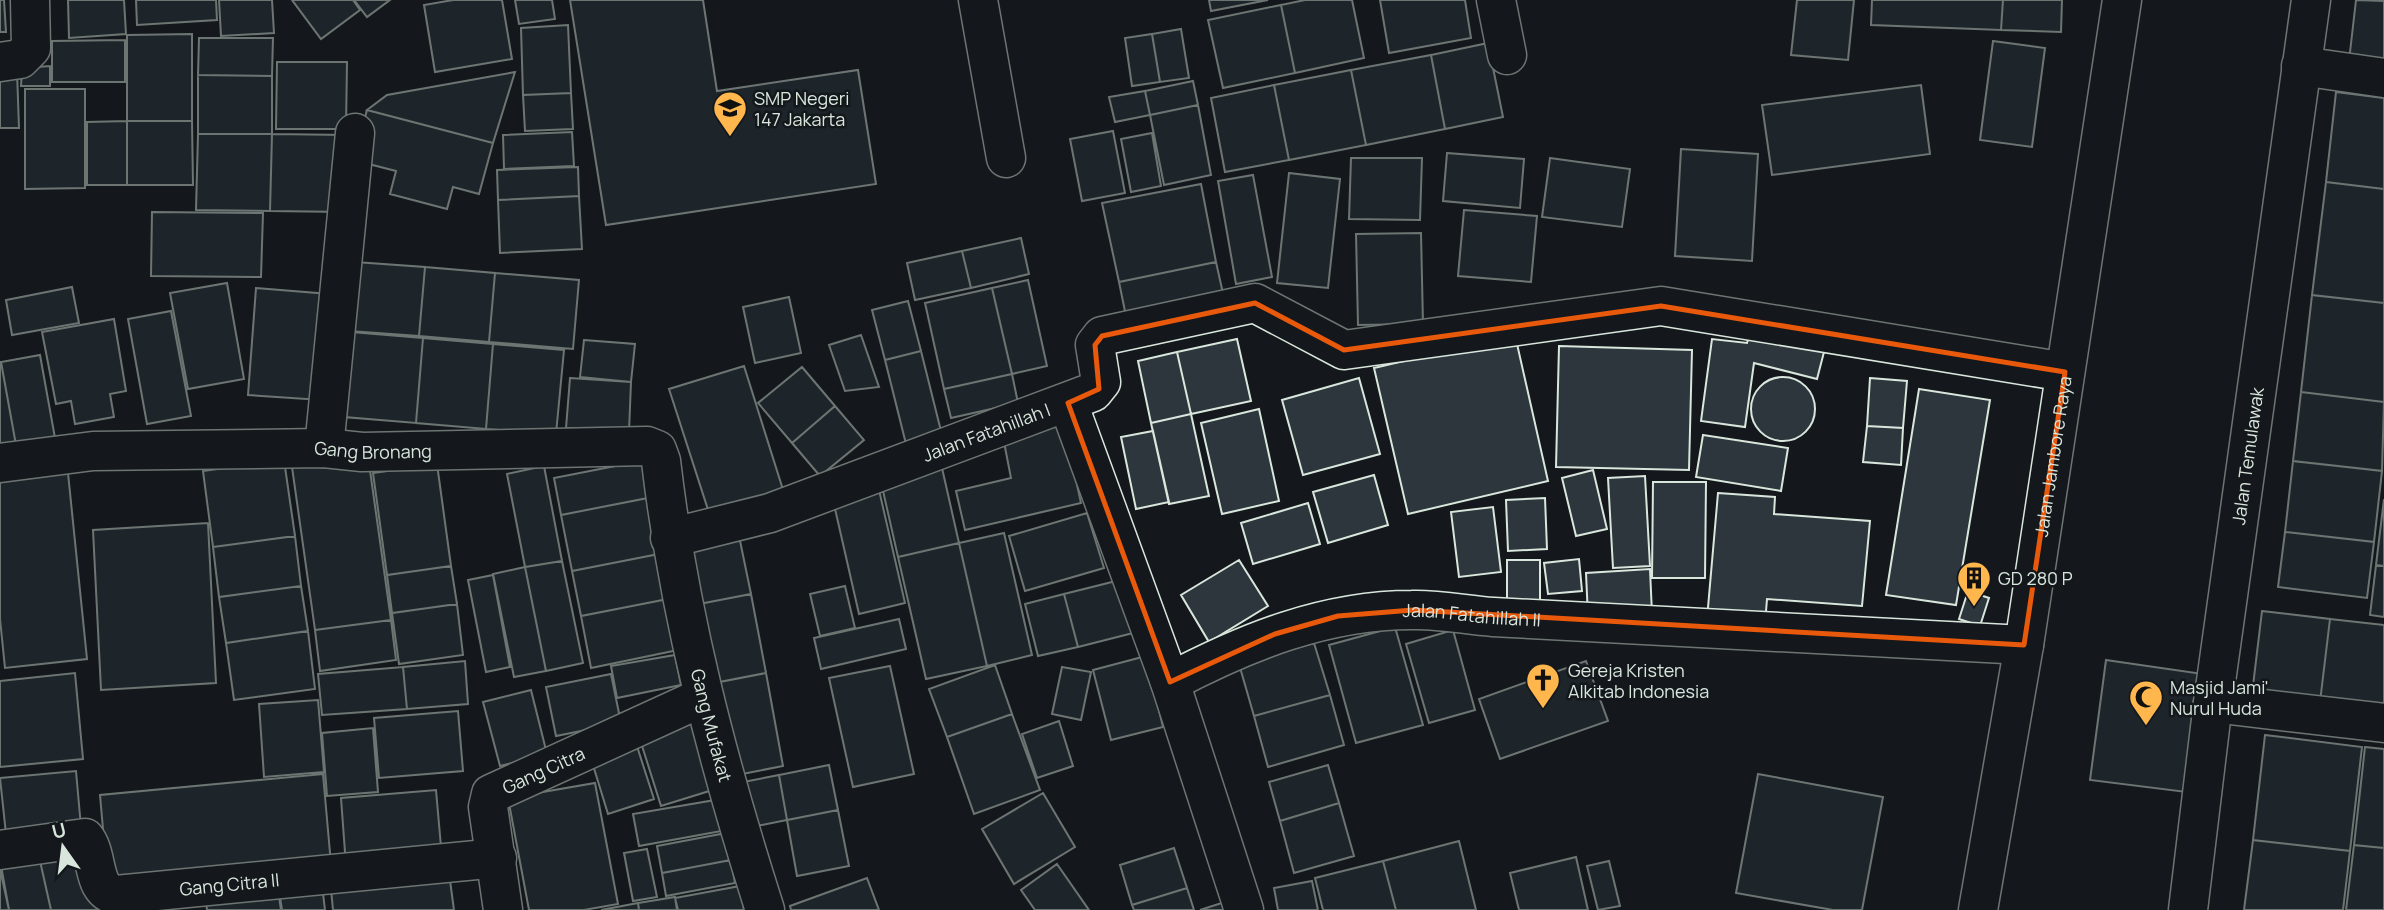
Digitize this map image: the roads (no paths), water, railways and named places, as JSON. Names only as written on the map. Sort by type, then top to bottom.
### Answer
[{"type":"street","points":[[15,55],[30,0]]},
{"type":"street","points":[[978,0],[1006,158]]},
{"type":"street","points":[[1496,0],[1507,55]]},
{"type":"street","name":"Jalan Jambore Raya","points":[[1978,910],[2024,645],[2122,0]]},
{"type":"street","name":"Jalan Temulawak","points":[[2188,910],[2213,703],[2311,0]]},
{"type":"street","points":[[2301,66],[2384,78]]},
{"type":"street","points":[[324,448],[355,133]]},
{"type":"street","name":"Jalan Fatahillah I","points":[[670,538],[770,513],[1068,403],[1099,387],[1101,378],[1095,345],[1102,336],[1255,303],[1345,350],[1661,306],[2065,372]]},
{"type":"street","points":[[1068,403],[1170,682],[1244,910]]},
{"type":"street","name":"Gang Bronang","points":[[0,463],[93,451],[324,448],[362,452],[647,446],[657,450],[661,461],[670,538]]},
{"type":"street","name":"Gang Mufakat","points":[[670,538],[703,697],[726,787],[765,910]]},
{"type":"street","name":"Jalan Fatahillah II","points":[[1170,682],[1275,634],[1338,615],[1413,610],[1493,617],[2024,645]]},
{"type":"street","name":"Gang Citra","points":[[503,910],[488,807],[491,793],[703,697]]},
{"type":"street","points":[[2213,703],[2384,723]]},
{"type":"street","name":"Gang Citra II","points":[[0,850],[85,838],[92,849],[101,887],[116,895],[496,858]]},
{"type":"place","name":"SMP Negeri 147 Jakarta","points":[[730,138]]},
{"type":"place","name":"GD 280 P","points":[[1974,608]]},
{"type":"place","name":"Gereja Kristen Alkitab Indonesia","points":[[1543,710]]},
{"type":"place","name":"Masjid Jami' Nurul Huda","points":[[2146,727]]}]
